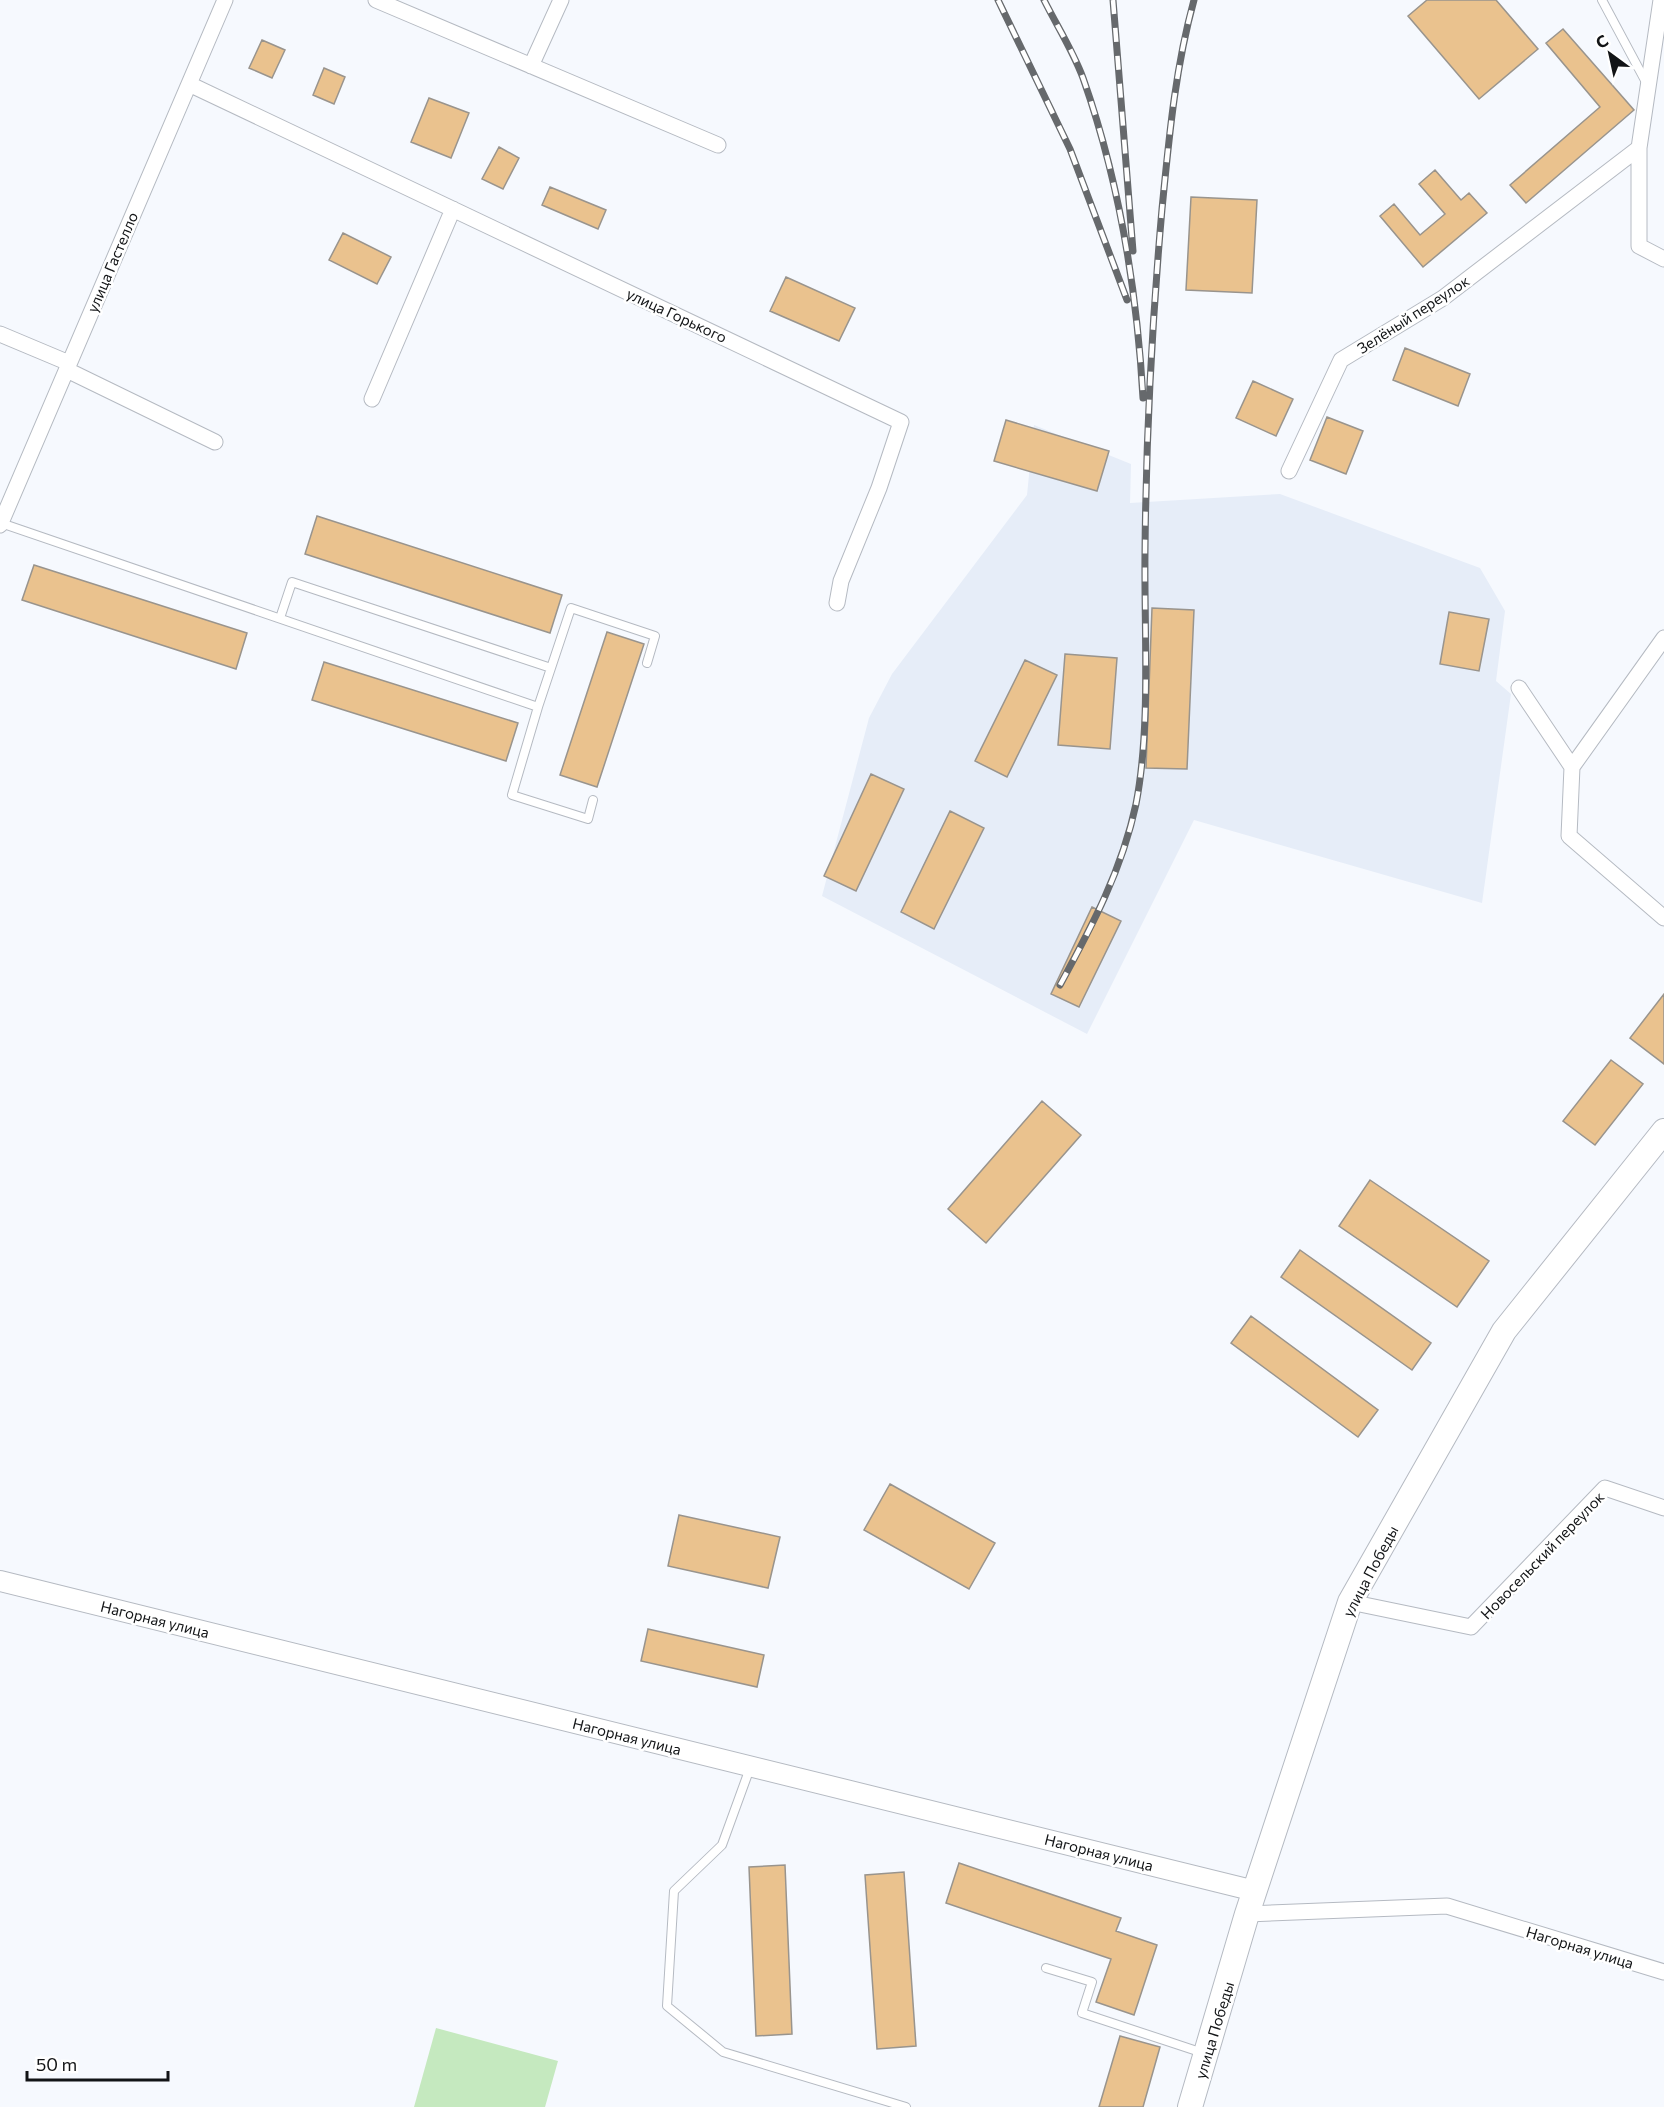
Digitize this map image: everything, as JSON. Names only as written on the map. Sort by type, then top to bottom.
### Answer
[{"type":"main road","name":"улица Победы","points":[[1190,2107],[1247,1914],[1350,1602],[1504,1331],[1664,1131]]},
{"type":"street","name":"улица Гастелло","points":[[0,524],[225,0]]},
{"type":"street","points":[[376,0],[718,145]]},
{"type":"street","points":[[531,66],[561,0]]},
{"type":"street","points":[[1661,0],[1639,148],[1639,246],[1664,259]]},
{"type":"street","name":"улица Горького","points":[[189,84],[901,422],[879,488],[841,581],[837,603]]},
{"type":"street","name":"Зелёный переулок","points":[[1289,471],[1341,360],[1443,298],[1639,148]]},
{"type":"street","points":[[372,399],[453,209]]},
{"type":"street","points":[[0,334],[68,366],[215,442]]},
{"type":"street","points":[[1664,638],[1572,768],[1569,836],[1664,918]]},
{"type":"street","points":[[1519,688],[1572,768]]},
{"type":"street","name":"Новосельский переулок","points":[[1350,1602],[1471,1627],[1605,1488],[1664,1508]]},
{"type":"street","name":"Нагорная улица","points":[[0,1581],[1255,1891]]},
{"type":"street","name":"Нагорная улица","points":[[1247,1914],[1447,1906],[1664,1972]]},
{"type":"lane","points":[[1602,0],[1647,85]]},
{"type":"lane","points":[[0,524],[538,707]]},
{"type":"lane","points":[[279,618],[292,582],[551,668]]},
{"type":"lane","points":[[594,800],[588,819],[512,795],[571,608],[655,636],[648,663]]},
{"type":"lane","points":[[750,1766],[722,1845],[674,1891],[667,2006],[723,2052],[906,2107]]},
{"type":"lane","points":[[1046,1968],[1092,1982],[1082,2013],[1207,2054]]},
{"type":"shaded area","points":[[1034,425],[1131,464],[1130,503],[1280,494],[1480,568],[1505,611],[1496,681],[1511,694],[1482,903],[1194,820],[1087,1034],[822,896],[869,718],[892,674],[1027,495]]},
{"type":"green space","points":[[436,2028],[558,2061],[545,2107],[414,2107]]},
{"type":"building","points":[[1427,0],[1496,0],[1538,49],[1479,99],[1408,16]]},
{"type":"building","points":[[1563,29],[1634,110],[1526,203],[1510,185],[1600,107],[1546,43]]},
{"type":"building","points":[[262,40],[285,50],[272,78],[249,68]]},
{"type":"building","points":[[324,68],[345,77],[334,104],[313,95]]},
{"type":"building","points":[[429,98],[469,113],[451,158],[411,142]]},
{"type":"building","points":[[499,147],[519,158],[503,189],[482,179]]},
{"type":"building","points":[[1435,170],[1461,200],[1469,193],[1487,213],[1423,267],[1380,216],[1394,204],[1420,235],[1445,214],[1419,184]]},
{"type":"building","points":[[550,187],[606,210],[598,229],[542,205]]},
{"type":"building","points":[[1191,197],[1257,200],[1252,293],[1186,290]]},
{"type":"building","points":[[343,233],[391,257],[377,284],[329,260]]},
{"type":"building","points":[[786,277],[855,308],[839,341],[770,311]]},
{"type":"building","points":[[1405,348],[1470,374],[1458,406],[1393,380]]},
{"type":"building","points":[[1253,381],[1293,399],[1276,436],[1236,418]]},
{"type":"building","points":[[1327,417],[1363,431],[1346,474],[1310,460]]},
{"type":"building","points":[[1006,420],[1109,451],[1097,491],[994,461]]},
{"type":"building","points":[[317,516],[562,595],[550,633],[305,554]]},
{"type":"building","points":[[34,565],[247,633],[236,669],[22,600]]},
{"type":"building","points":[[1152,608],[1194,610],[1187,769],[1146,768]]},
{"type":"building","points":[[1449,612],[1489,619],[1479,671],[1440,664]]},
{"type":"building","points":[[607,632],[644,644],[597,787],[560,775]]},
{"type":"building","points":[[1065,654],[1117,658],[1110,749],[1058,745]]},
{"type":"building","points":[[1025,660],[1057,675],[1007,777],[975,761]]},
{"type":"building","points":[[324,662],[518,723],[506,761],[312,700]]},
{"type":"building","points":[[871,774],[904,789],[856,891],[824,876]]},
{"type":"building","points":[[950,811],[984,828],[934,929],[901,912]]},
{"type":"building","points":[[1092,907],[1121,921],[1079,1007],[1051,994]]},
{"type":"building","points":[[1664,994],[1664,1064],[1630,1038]]},
{"type":"building","points":[[1611,1060],[1643,1084],[1595,1145],[1563,1121]]},
{"type":"building","points":[[1042,1101],[1081,1135],[986,1243],[948,1209]]},
{"type":"building","points":[[1370,1180],[1489,1261],[1457,1307],[1339,1226]]},
{"type":"building","points":[[1300,1250],[1431,1343],[1412,1370],[1281,1277]]},
{"type":"building","points":[[1251,1316],[1378,1410],[1358,1437],[1231,1343]]},
{"type":"building","points":[[890,1484],[995,1543],[969,1589],[864,1530]]},
{"type":"building","points":[[679,1515],[780,1537],[768,1588],[668,1566]]},
{"type":"building","points":[[648,1629],[764,1655],[757,1687],[641,1661]]},
{"type":"building","points":[[959,1863],[1121,1918],[1116,1931],[1157,1945],[1134,2015],[1096,2002],[1111,1959],[946,1903]]},
{"type":"building","points":[[785,1865],[792,2034],[756,2036],[749,1867]]},
{"type":"building","points":[[904,1872],[916,2046],[877,2049],[865,1875]]},
{"type":"building","points":[[1120,2036],[1160,2047],[1143,2107],[1099,2107]]},
{"type":"railway","points":[[998,0],[1070,149],[1127,300]]},
{"type":"railway","points":[[1044,0],[1079,68],[1107,156],[1131,277],[1143,398]]},
{"type":"railway","points":[[1113,0],[1133,251]]},
{"type":"railway","points":[[1060,985],[1105,897],[1123,852],[1136,804],[1141,774],[1146,679],[1147,466],[1155,295],[1167,156],[1182,52],[1194,0]]}]
